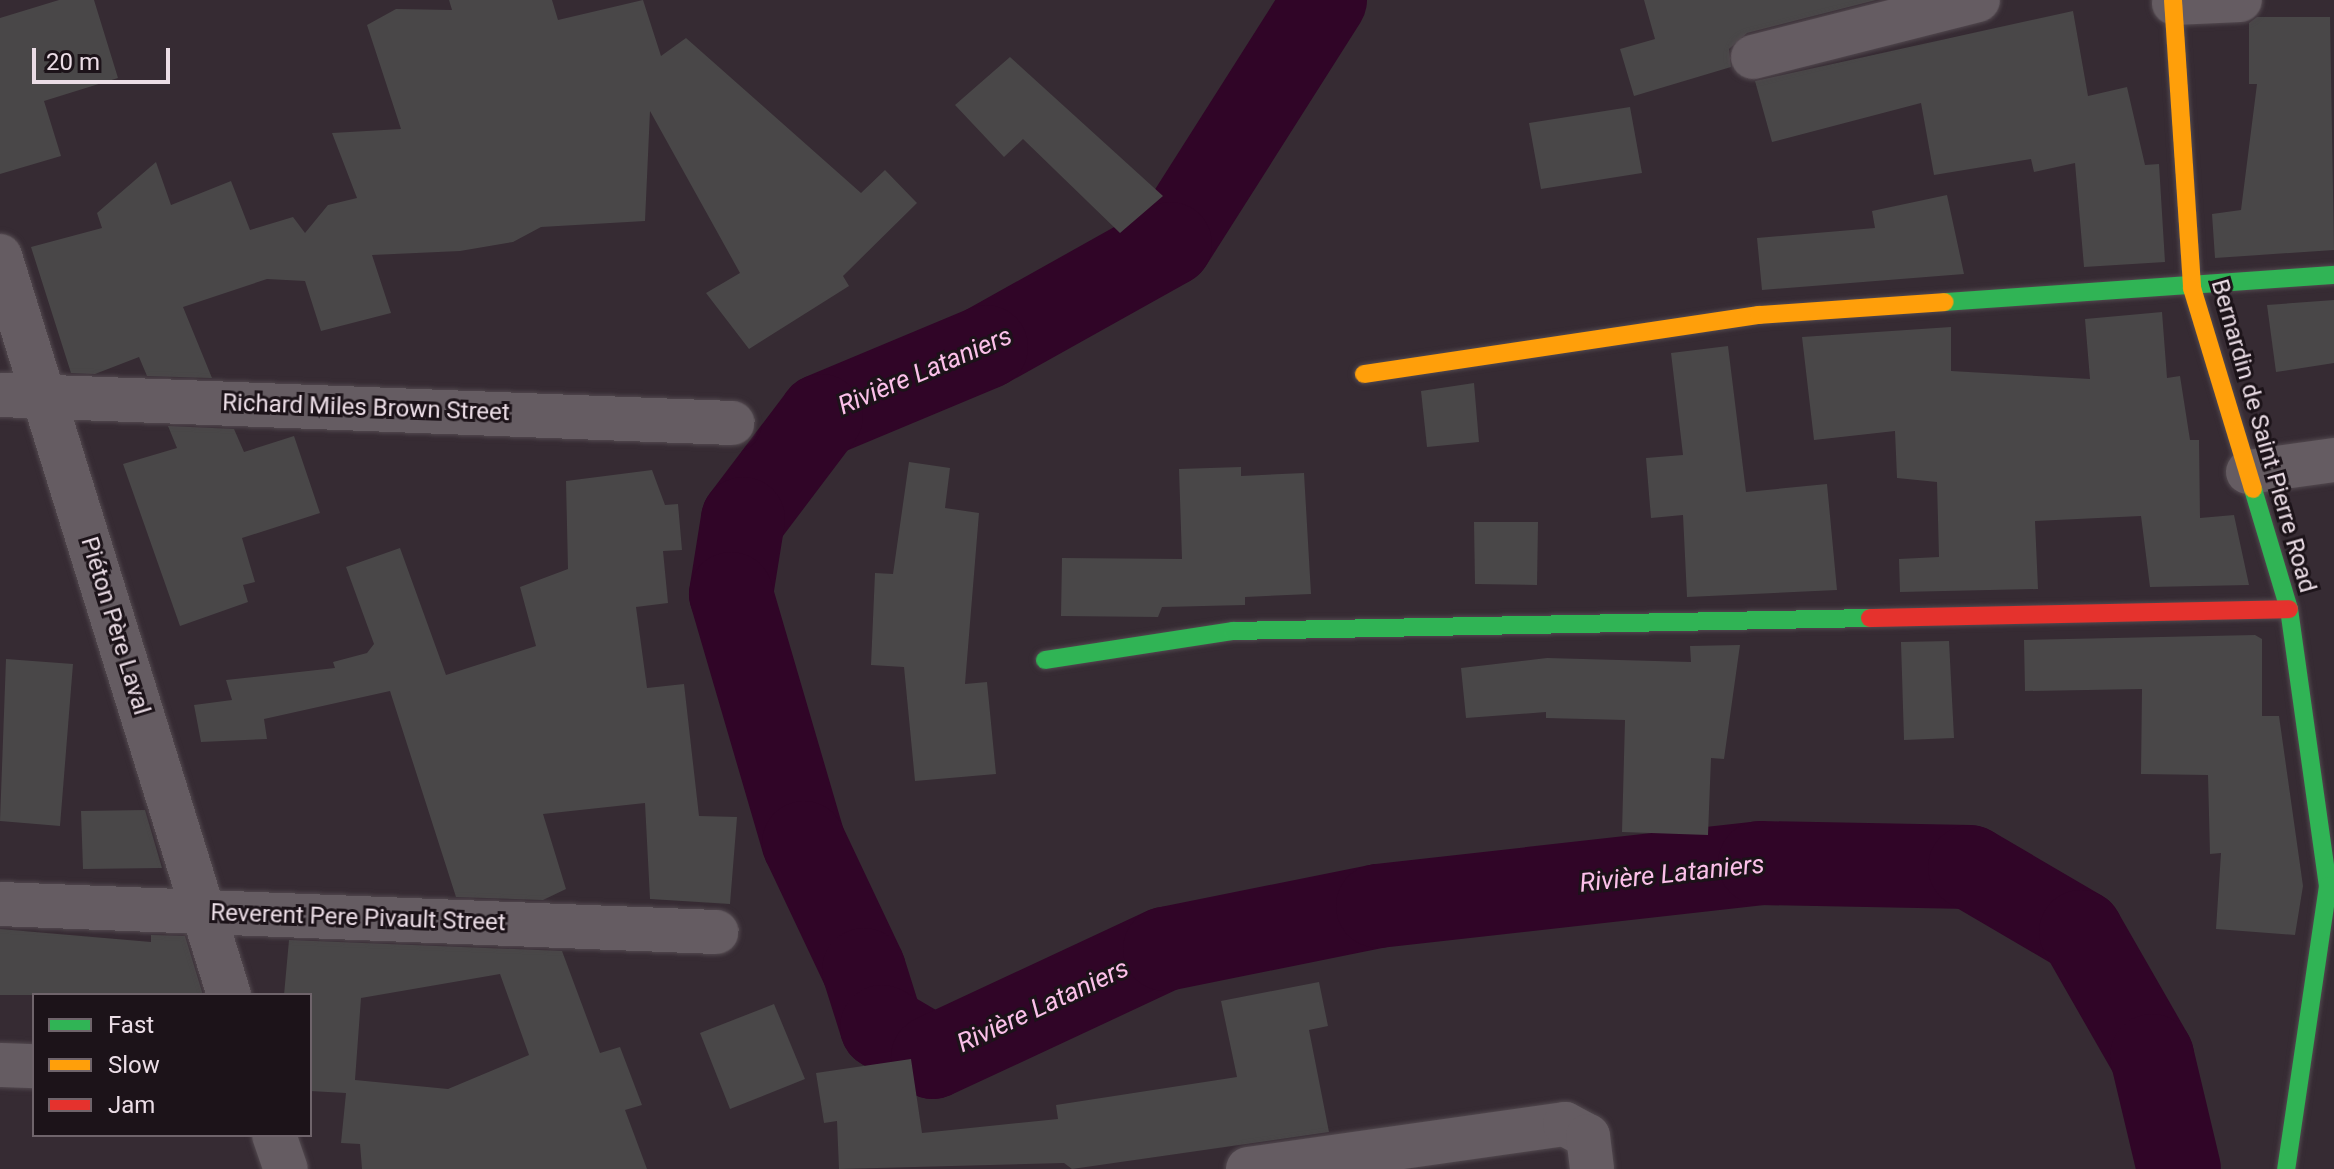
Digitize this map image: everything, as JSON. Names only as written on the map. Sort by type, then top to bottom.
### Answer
[{"type":"street","points":[[1753,57],[1978,0]]},
{"type":"street","points":[[2174,2],[2240,0]]},
{"type":"street","name":"Bernardin de Saint Pierre Road","points":[[2174,2],[2192,288],[2289,609],[2328,886],[2286,1169]]},
{"type":"street","name":"Piéton Père Laval","points":[[0,256],[228,993]]},
{"type":"street","points":[[1364,374],[1759,315],[2192,288],[2334,275]]},
{"type":"street","name":"Richard Miles Brown Street","points":[[0,395],[732,423]]},
{"type":"street","points":[[2248,472],[2334,460]]},
{"type":"street","points":[[1045,660],[1233,631],[2289,609]]},
{"type":"street","name":"Reverent Pere Pivault Street","points":[[0,904],[716,932]]},
{"type":"street","points":[[0,1065],[32,1066]]},
{"type":"street","points":[[1248,1169],[1565,1124],[1588,1136],[1592,1169]]},
{"type":"street","points":[[275,1137],[286,1169]]},
{"type":"building","points":[[59,0],[94,0],[118,78],[44,101],[61,156],[0,174],[0,18]]},
{"type":"building","points":[[449,0],[552,0],[558,20],[643,0],[661,56],[686,38],[861,193],[885,170],[917,203],[843,276],[849,286],[749,349],[706,293],[740,273],[650,111],[645,221],[541,227],[513,242],[460,251],[372,255],[391,313],[321,331],[305,281],[267,279],[183,307],[212,378],[147,376],[139,357],[95,374],[71,373],[31,247],[102,228],[97,213],[156,162],[171,205],[231,181],[250,230],[293,217],[305,233],[328,205],[357,198],[332,133],[401,129],[367,25],[396,9],[452,10]]},
{"type":"building","points":[[1644,0],[1876,0],[1747,33],[1729,49],[1731,67],[1634,96],[1620,49],[1655,39]]},
{"type":"building","points":[[2073,11],[2088,96],[2127,87],[2145,165],[2159,164],[2165,262],[2084,267],[2075,163],[2034,172],[2031,159],[1934,175],[1921,103],[1772,142],[1755,81]]},
{"type":"building","points":[[2257,17],[2330,17],[2334,250],[2215,258],[2212,214],[2241,210],[2257,84],[2249,84],[2249,23]]},
{"type":"building","points":[[1010,57],[1163,196],[1120,233],[1023,139],[1004,157],[955,105]]},
{"type":"building","points":[[1630,107],[1642,173],[1541,189],[1529,123]]},
{"type":"building","points":[[1947,195],[1964,274],[1762,290],[1757,238],[1875,228],[1872,211]]},
{"type":"building","points":[[2334,300],[2334,363],[2276,372],[2267,305]]},
{"type":"building","points":[[2162,312],[2167,378],[2180,376],[2190,440],[2199,440],[2200,518],[2234,515],[2249,585],[2150,587],[2141,516],[2035,521],[2038,589],[1900,592],[1899,559],[1939,557],[1937,482],[1897,478],[1895,431],[1814,440],[1802,337],[1951,327],[1951,371],[2090,379],[2085,319]]},
{"type":"building","points":[[1728,346],[1746,492],[1827,484],[1837,590],[1687,597],[1683,515],[1651,518],[1646,458],[1683,455],[1671,353]]},
{"type":"building","points":[[1474,383],[1479,442],[1427,447],[1421,391]]},
{"type":"building","points":[[168,426],[234,429],[244,452],[294,436],[320,513],[242,538],[255,582],[243,585],[248,602],[180,626],[123,464],[177,448]]},
{"type":"building","points":[[909,462],[950,468],[945,508],[979,513],[965,684],[987,682],[996,774],[915,781],[904,667],[871,665],[875,573],[893,574]]},
{"type":"building","points":[[1241,467],[1241,476],[1304,473],[1311,594],[1245,597],[1245,605],[1162,607],[1158,617],[1061,616],[1062,558],[1182,559],[1179,469]]},
{"type":"building","points":[[652,470],[665,505],[678,504],[682,550],[663,551],[668,603],[636,607],[647,688],[684,684],[699,816],[737,817],[730,904],[650,899],[645,803],[543,814],[566,889],[543,900],[456,897],[390,691],[264,719],[267,739],[201,742],[194,705],[232,700],[226,680],[335,668],[333,662],[367,653],[374,644],[346,567],[400,548],[446,675],[536,646],[520,587],[568,569],[566,481]]},
{"type":"building","points":[[1474,522],[1538,522],[1537,585],[1475,584]]},
{"type":"building","points":[[2255,635],[2262,639],[2262,716],[2279,716],[2303,886],[2295,935],[2216,929],[2221,853],[2210,854],[2208,775],[2141,774],[2142,689],[2025,691],[2024,640]]},
{"type":"building","points":[[1949,641],[1954,738],[1904,740],[1901,642]]},
{"type":"building","points":[[1740,645],[1724,759],[1711,758],[1708,835],[1622,832],[1625,720],[1546,718],[1546,712],[1466,718],[1461,668],[1547,658],[1691,662],[1690,646]]},
{"type":"building","points":[[6,659],[73,664],[60,826],[0,821]]},
{"type":"building","points":[[145,810],[162,868],[83,869],[81,811]]},
{"type":"building","points":[[0,929],[151,942],[151,935],[185,936],[202,993],[32,993],[0,995]]},
{"type":"building","points":[[289,940],[562,951],[600,1053],[620,1047],[642,1105],[625,1110],[647,1169],[362,1169],[360,1144],[341,1143],[346,1093],[312,1091],[312,993],[284,993]],"holes":[[[500,974],[529,1055],[448,1089],[355,1080],[361,998]]]},
{"type":"building","points":[[1319,982],[1328,1026],[1309,1030],[1329,1132],[1072,1169],[1064,1163],[839,1169],[837,1121],[824,1123],[816,1073],[911,1059],[922,1133],[1058,1119],[1056,1105],[1237,1077],[1221,1001]]},
{"type":"building","points":[[774,1004],[805,1079],[730,1109],[700,1033]]},
{"type":"waterway","name":"Rivière Lataniers","points":[[1325,0],[1170,244],[986,347],[821,416],[743,519],[731,594],[804,843],[864,970],[882,1027],[933,1057],[1165,949],[1378,906],[1760,863],[1970,867],[2081,932],[2152,1056],[2179,1169]]},
{"type":"traffic: fast","points":[[1945,302],[2334,275]]},
{"type":"traffic: fast","points":[[2253,489],[2289,609],[2328,886],[2286,1169]]},
{"type":"traffic: fast","points":[[1045,660],[1233,631],[1870,618]]},
{"type":"traffic: slow","points":[[2173,0],[2192,288],[2253,489]]},
{"type":"traffic: slow","points":[[1364,374],[1759,315],[1945,302]]},
{"type":"traffic: jam","points":[[1870,618],[2289,609]]}]
